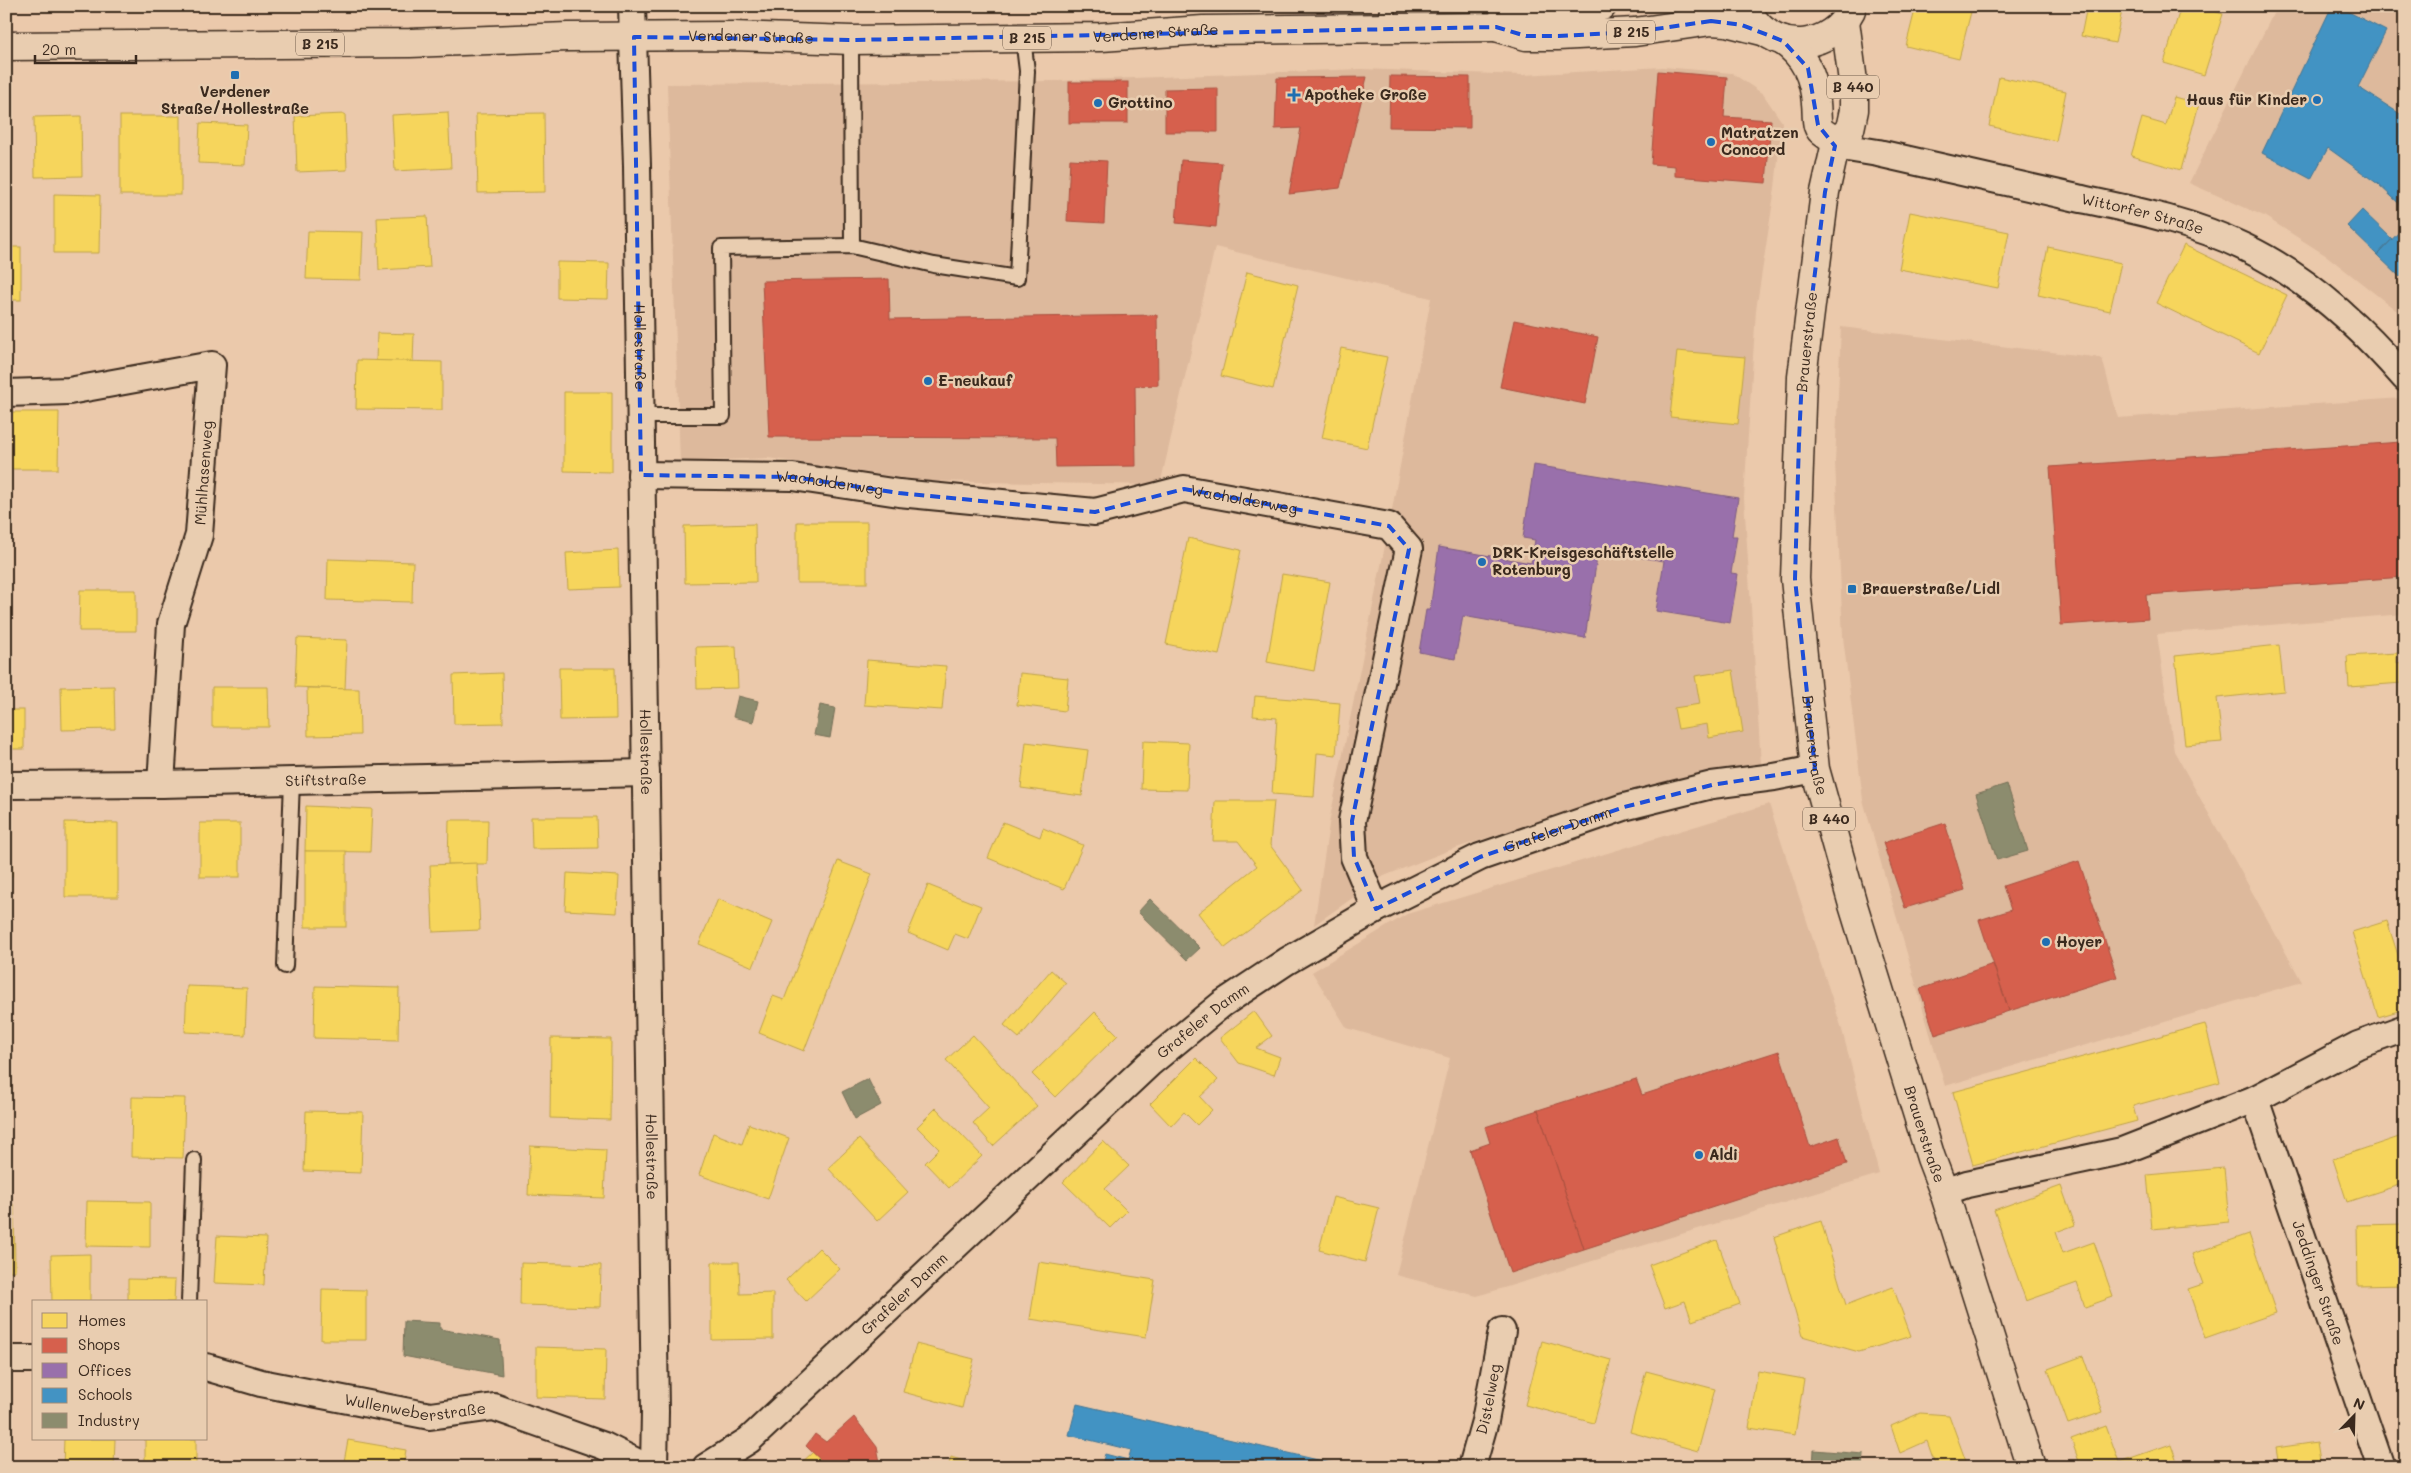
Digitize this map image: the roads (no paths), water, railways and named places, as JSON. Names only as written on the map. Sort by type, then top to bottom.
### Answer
[{"type":"main road","name":"Verdener Straße","points":[[1497,17],[1503,26],[1521,15],[1602,6]]},
{"type":"main road","points":[[1747,6],[1755,22],[1774,36]]},
{"type":"main road","name":"Verdener Straße","points":[[6,46],[410,43],[743,36],[851,40],[1101,37],[1387,17],[1497,17],[1526,36],[1635,32],[1711,21],[1726,22],[1797,44],[1817,41],[1830,34],[1849,14]]},
{"type":"main road","name":"Brauerstraße","points":[[1849,14],[1854,110],[1850,129],[1837,141],[1835,146],[1825,192],[1802,377],[1799,440],[1795,579],[1815,769],[1856,914],[1931,1158],[1944,1192],[2031,1467]]},
{"type":"main road","name":"B 440","points":[[1774,36],[1796,50],[1808,68],[1815,93],[1818,125],[1821,131],[1833,139],[1835,146]]},
{"type":"street","name":"Hollestraße","points":[[632,6],[646,773],[655,1411],[654,1467]]},
{"type":"street","name":"Wittorfer Straße","points":[[1835,146],[1878,153],[2178,220],[2245,247],[2296,278],[2343,314],[2385,355],[2405,378]]},
{"type":"street","name":"Mühlhasenweg","points":[[6,394],[69,391],[212,365],[199,535],[172,624],[161,784]]},
{"type":"street","name":"Wacholderweg","points":[[641,475],[793,476],[899,493],[1095,512],[1184,489],[1389,526],[1409,549],[1352,821],[1354,857],[1376,909]]},
{"type":"street","name":"Grafeler Damm","points":[[706,1467],[749,1440],[1149,1064],[1222,1004],[1287,961],[1376,909],[1480,858],[1624,807],[1712,785],[1774,778],[1815,769]]},
{"type":"street","name":"Stiftstraße","points":[[6,785],[161,784],[646,773]]},
{"type":"street","points":[[1944,1192],[1967,1184],[2122,1151],[2255,1099],[2358,1045],[2405,1028]]},
{"type":"street","name":"Jeddinger Straße","points":[[2255,1099],[2381,1467]]},
{"type":"street","name":"Distelweg","points":[[1472,1467],[1485,1421],[1502,1332]]},
{"type":"street","points":[[6,1359],[32,1359]]},
{"type":"street","name":"Wullenweberstraße","points":[[208,1368],[261,1383],[430,1416],[494,1407],[604,1446],[646,1467]]},
{"type":"lane","points":[[640,416],[723,416],[721,248],[852,246],[934,265],[1017,278],[1027,71],[1023,38]]},
{"type":"lane","points":[[851,40],[852,246]]},
{"type":"lane","points":[[285,966],[292,781]]},
{"type":"lane","points":[[189,1300],[194,1160]]},
{"type":"place","name":"Verdener Straße/Hollestraße","points":[[235,75]]},
{"type":"place","name":"Apotheke Große","points":[[1294,95]]},
{"type":"place","name":"Haus für Kinder","points":[[2317,100]]},
{"type":"place","name":"Grottino","points":[[1098,103]]},
{"type":"place","name":"Matratzen Concord","points":[[1711,142]]},
{"type":"place","name":"E-neukauf","points":[[928,381]]},
{"type":"place","name":"DRK-Kreisgeschäftstelle Rotenburg","points":[[1482,562]]},
{"type":"place","name":"Brauerstraße/Lidl","points":[[1852,589]]},
{"type":"place","name":"Hoyer","points":[[2046,942]]},
{"type":"place","name":"Aldi","points":[[1699,1155]]}]
